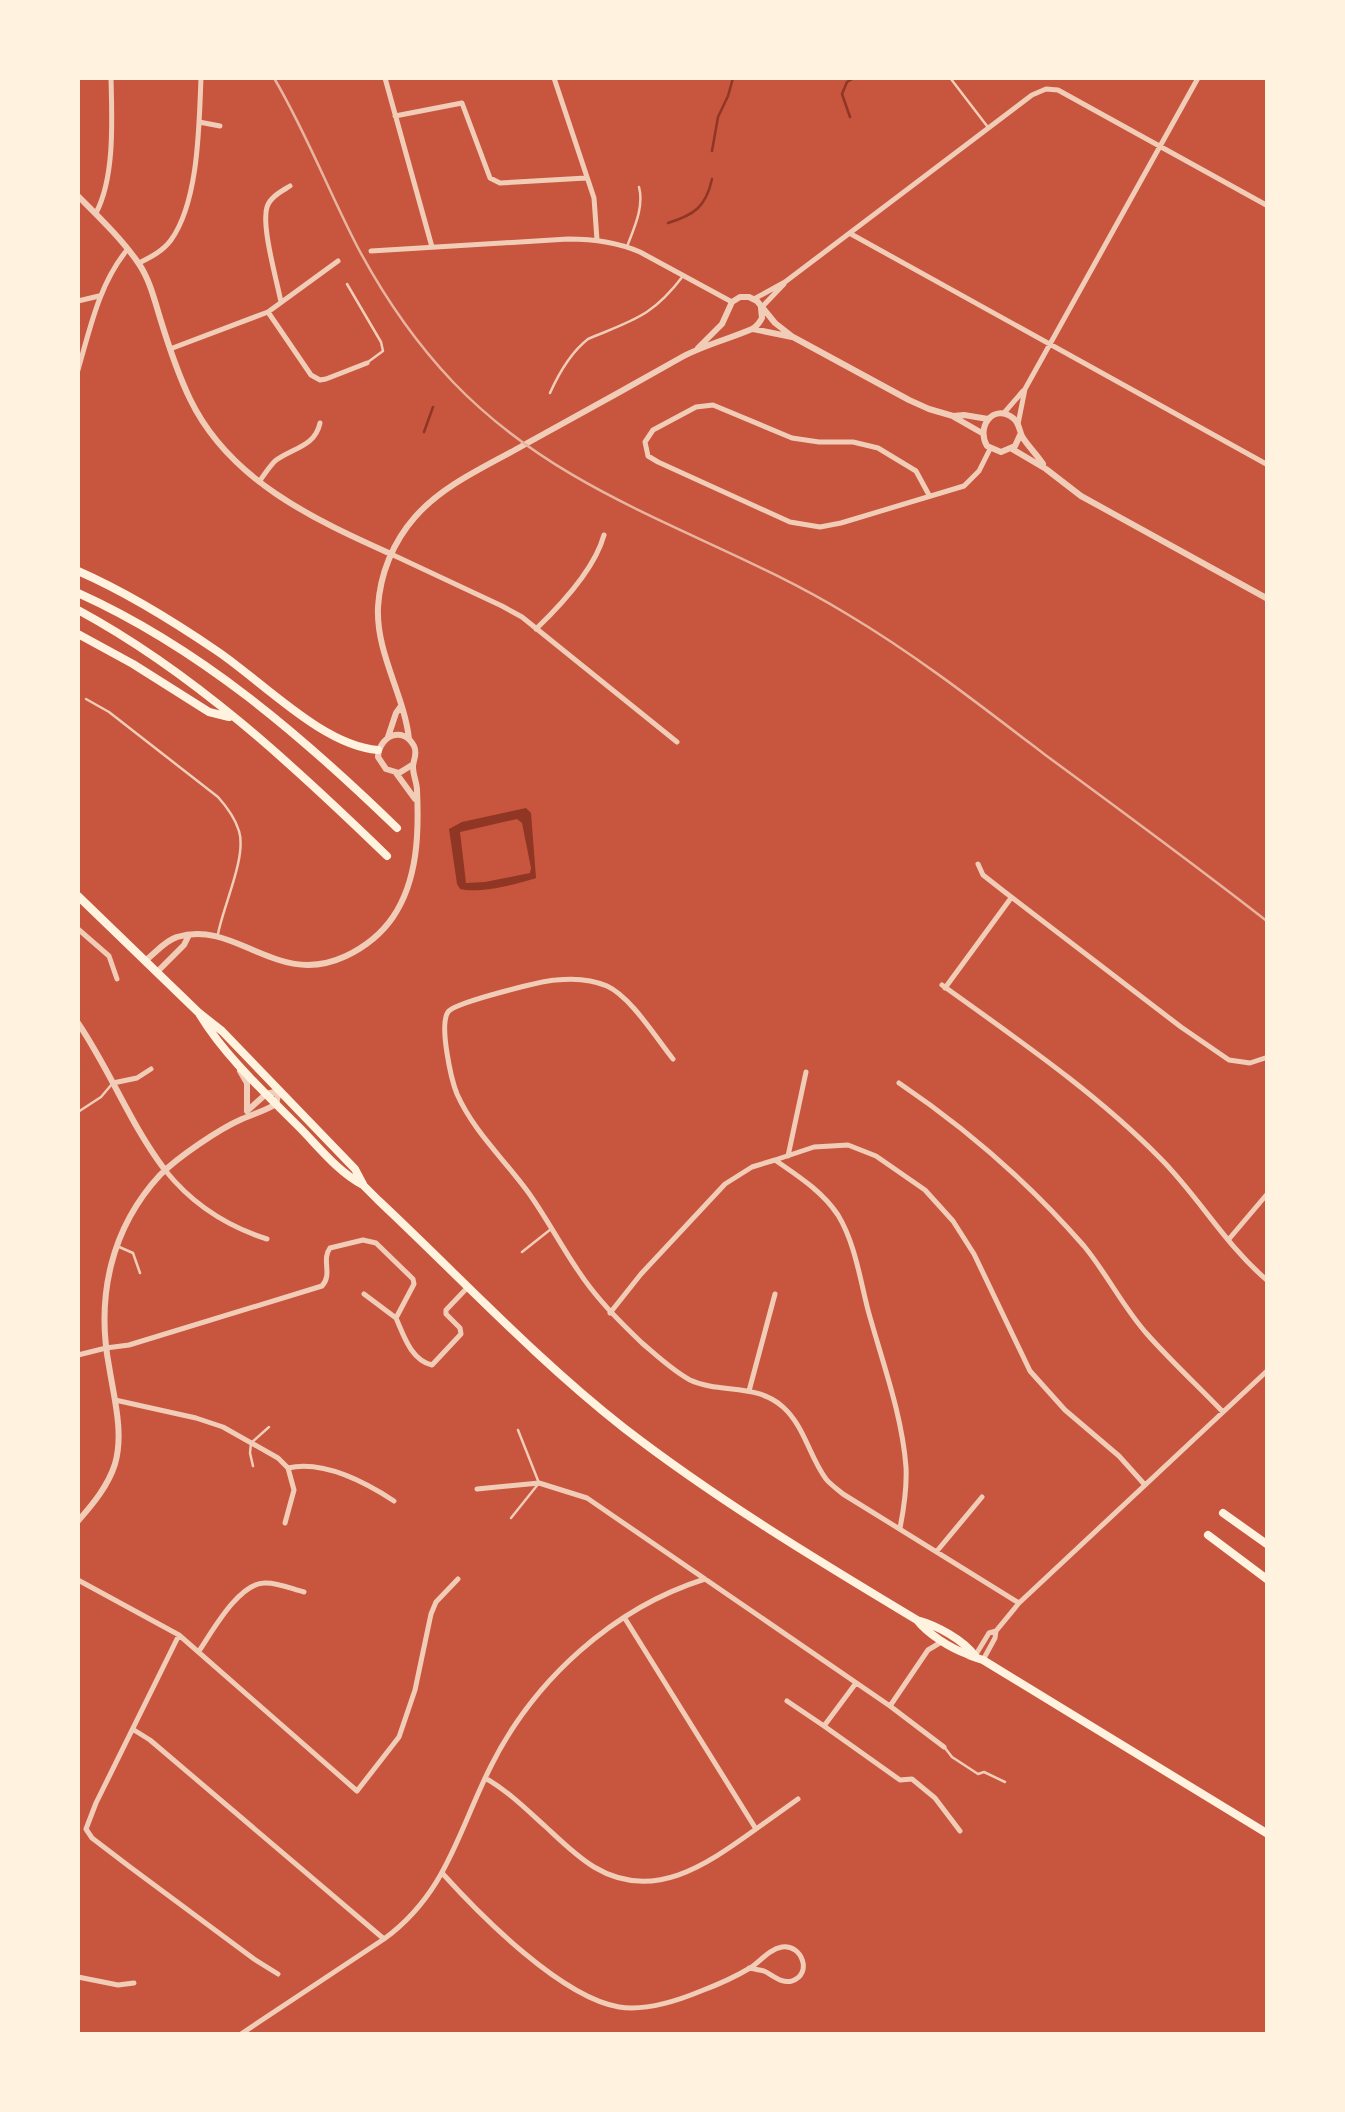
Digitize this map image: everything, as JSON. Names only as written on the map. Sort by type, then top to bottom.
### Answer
[{"type":"main road","points":[[78,571],[181,628],[342,741],[378,750]]},
{"type":"main road","points":[[79,593],[172,644],[260,705],[334,767],[397,828]]},
{"type":"main road","points":[[78,610],[150,654],[233,718],[387,856]]},
{"type":"main road","points":[[78,634],[209,712],[233,718]]},
{"type":"main road","points":[[78,896],[222,1031],[355,1169],[364,1186]]},
{"type":"main road","points":[[198,1012],[214,1037],[347,1176],[364,1186],[570,1382],[622,1426],[768,1528],[917,1620],[930,1632],[1268,1834]]},
{"type":"main road","points":[[1224,1513],[1268,1545]]},
{"type":"main road","points":[[1208,1535],[1268,1580]]},
{"type":"main road","points":[[917,1620],[928,1623],[979,1658]]},
{"type":"street","points":[[96,214],[105,196],[112,122],[111,78]]},
{"type":"street","points":[[139,263],[170,241],[188,204],[199,122],[200,78]]},
{"type":"street","points":[[385,78],[432,247]]},
{"type":"street","points":[[554,78],[594,198],[597,240]]},
{"type":"street","points":[[953,416],[988,420],[1003,414],[1025,389],[1198,78]]},
{"type":"street","points":[[754,299],[786,282],[852,234],[1032,95],[1052,88],[1268,206]]},
{"type":"street","points":[[396,116],[462,103],[490,178],[500,182],[586,178]]},
{"type":"street","points":[[199,122],[220,126]]},
{"type":"street","points":[[281,302],[266,229],[267,206],[290,186]]},
{"type":"street","points":[[78,196],[139,263],[170,349],[202,421],[225,451],[259,482],[327,526],[502,606],[536,628],[677,742]]},
{"type":"street","points":[[852,234],[1268,465]]},
{"type":"street","points":[[370,251],[597,240],[627,246],[732,302]]},
{"type":"street","points":[[78,370],[100,295],[115,264],[127,250]]},
{"type":"street","points":[[170,349],[268,312],[338,261]]},
{"type":"street","points":[[146,960],[178,936],[203,934],[218,936],[279,961],[307,964],[335,960],[368,943],[393,917],[409,884],[418,839],[418,791],[412,765],[416,753],[379,631],[381,582],[400,536],[415,516],[450,488],[697,349],[748,329],[762,318],[761,308],[786,282]]},
{"type":"street","points":[[78,301],[100,295]]},
{"type":"street","points":[[697,349],[722,324],[732,302],[745,296],[754,299],[794,337],[909,400],[953,416],[982,433]]},
{"type":"street","points":[[268,312],[311,376],[326,379],[366,363]]},
{"type":"street","points":[[728,314],[733,325],[794,337]]},
{"type":"street","points":[[988,420],[982,433],[984,442],[1001,452],[1012,449],[1020,435],[1018,424],[1025,389]]},
{"type":"street","points":[[930,495],[916,471],[878,448],[853,442],[792,438],[713,405],[689,410],[654,430],[645,442],[648,456],[658,462],[765,512],[802,526],[820,527],[950,491],[970,482],[980,472],[990,449]]},
{"type":"street","points":[[1003,414],[1018,424]]},
{"type":"street","points":[[259,482],[276,460],[312,440],[320,423]]},
{"type":"street","points":[[1020,435],[1046,469]]},
{"type":"street","points":[[1012,449],[1096,505],[1268,599]]},
{"type":"street","points":[[536,628],[556,610],[600,548],[604,535]]},
{"type":"street","points":[[388,737],[400,706]]},
{"type":"street","points":[[409,739],[399,735],[388,737],[378,750],[386,769],[395,772],[412,765]]},
{"type":"street","points":[[395,772],[416,799]]},
{"type":"street","points":[[978,864],[983,875],[1011,898],[1230,1060],[1250,1063],[1268,1057]]},
{"type":"street","points":[[1011,898],[944,986],[1122,1122],[1162,1160],[1268,1281]]},
{"type":"street","points":[[78,929],[109,956],[118,980]]},
{"type":"street","points":[[158,971],[188,936]]},
{"type":"street","points":[[673,1060],[612,988],[590,980],[552,980],[466,1002],[450,1008],[445,1022],[456,1092],[487,1143],[526,1189],[577,1270],[610,1313],[690,1380],[760,1393],[782,1406],[800,1428],[827,1481],[1018,1603]]},
{"type":"street","points":[[78,1023],[139,1133],[165,1170],[220,1220],[266,1239]]},
{"type":"street","points":[[236,1060],[247,1083],[246,1114]]},
{"type":"street","points":[[113,1083],[137,1078],[151,1068]]},
{"type":"street","points":[[788,1156],[806,1072]]},
{"type":"street","points":[[898,1083],[976,1138],[1002,1163],[1081,1243],[1148,1335],[1223,1412]]},
{"type":"street","points":[[78,1521],[98,1497],[115,1464],[118,1433],[106,1348],[106,1294],[116,1246],[138,1203],[165,1170],[246,1114],[266,1094],[280,1092],[276,1104],[251,1117],[246,1114]]},
{"type":"street","points":[[610,1313],[725,1184],[752,1167],[825,1144],[855,1146],[925,1190],[953,1221],[974,1254],[1030,1370],[1145,1485]]},
{"type":"street","points":[[775,1160],[823,1196],[849,1238],[902,1440],[906,1480],[900,1528]]},
{"type":"street","points":[[1229,1239],[1268,1194]]},
{"type":"street","points":[[78,1355],[129,1346],[322,1286],[328,1276],[326,1252],[333,1246],[363,1240],[376,1243],[412,1279],[414,1284],[396,1318]]},
{"type":"street","points":[[364,1294],[396,1318],[416,1356],[424,1364],[432,1365],[462,1334],[446,1310],[468,1287]]},
{"type":"street","points":[[750,1391],[774,1294]]},
{"type":"street","points":[[979,1658],[989,1633],[996,1631],[1018,1603],[1268,1370]]},
{"type":"street","points":[[115,1400],[210,1422],[236,1432],[278,1458],[288,1468],[294,1490],[285,1523]]},
{"type":"street","points":[[288,1468],[300,1466],[350,1476],[394,1501]]},
{"type":"street","points":[[477,1489],[539,1484],[587,1498],[944,1747]]},
{"type":"street","points":[[937,1551],[982,1497]]},
{"type":"street","points":[[399,1736],[431,1614],[436,1602],[458,1579]]},
{"type":"street","points":[[242,2034],[384,1940],[408,1918],[442,1874],[493,1762],[552,1677],[624,1617],[704,1579]]},
{"type":"street","points":[[78,1580],[199,1651],[357,1791],[406,1728]]},
{"type":"street","points":[[199,1651],[226,1610],[257,1584],[304,1592]]},
{"type":"street","points":[[624,1617],[756,1829]]},
{"type":"street","points":[[928,1650],[930,1632]]},
{"type":"street","points":[[179,1636],[86,1829],[99,1843],[278,1974]]},
{"type":"street","points":[[890,1706],[928,1650],[943,1640]]},
{"type":"street","points":[[824,1726],[856,1683]]},
{"type":"street","points":[[787,1701],[900,1780],[912,1779],[935,1798],[960,1830]]},
{"type":"street","points":[[134,1730],[384,1940]]},
{"type":"street","points":[[485,1778],[594,1867],[621,1880],[642,1882],[664,1881],[685,1874],[798,1799]]},
{"type":"street","points":[[442,1874],[553,1976],[605,2002],[639,2008],[699,1992],[784,1946],[794,1948],[803,1961],[801,1974],[786,1982],[763,1970],[749,1968]]},
{"type":"street","points":[[78,1977],[118,1985],[134,1983]]},
{"type":"lane","points":[[951,80],[989,128]]},
{"type":"lane","points":[[627,246],[642,197],[639,188]]},
{"type":"lane","points":[[550,393],[580,345],[648,314],[684,275]]},
{"type":"lane","points":[[347,284],[383,350],[366,363]]},
{"type":"lane","points":[[86,699],[123,722],[230,810],[241,837],[218,936]]},
{"type":"lane","points":[[78,1112],[113,1083]]},
{"type":"lane","points":[[522,1252],[552,1228]]},
{"type":"lane","points":[[116,1246],[133,1253],[140,1273]]},
{"type":"lane","points":[[253,1466],[251,1443],[269,1427]]},
{"type":"lane","points":[[511,1518],[539,1484],[518,1430]]},
{"type":"lane","points":[[944,1747],[978,1774],[984,1772],[1005,1782]]},
{"type":"shaded area","points":[[526,808],[531,813],[536,878],[487,889],[460,889],[449,829],[462,822]],"holes":[[[517,819],[522,823],[530,873],[466,883],[460,832]]]},
{"type":"waterway","points":[[712,151],[718,117],[733,78]]},
{"type":"waterway","points":[[850,117],[842,94],[847,82],[854,78]]},
{"type":"waterway","points":[[668,223],[698,208],[712,179]]},
{"type":"waterway","points":[[424,432],[433,407]]},
{"type":"railway","points":[[274,78],[357,246],[389,300],[439,367],[497,423],[592,486],[796,585],[873,630],[972,699],[1268,922]]}]
